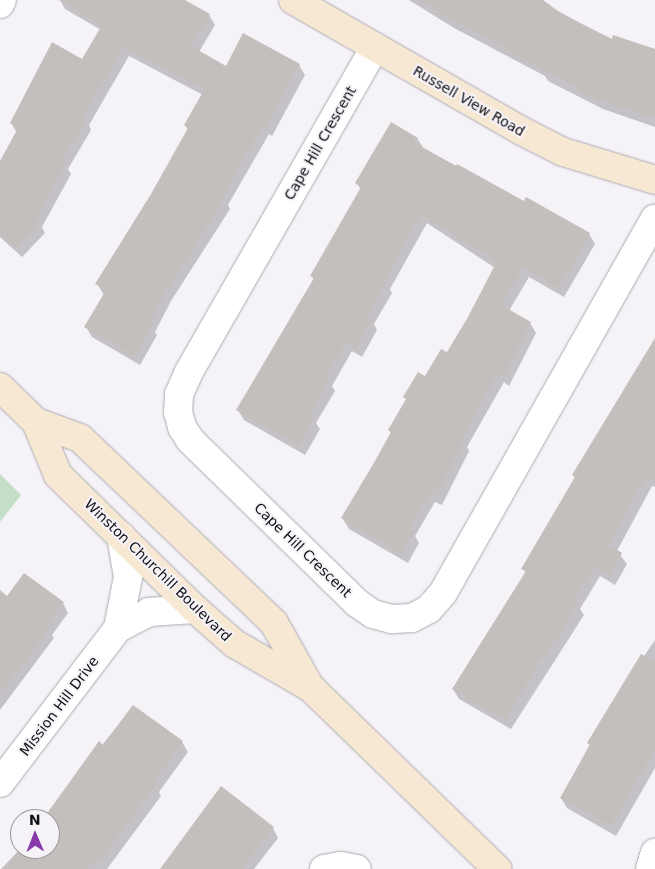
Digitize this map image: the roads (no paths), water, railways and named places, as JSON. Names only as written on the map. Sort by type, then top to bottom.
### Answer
[{"type":"main road","name":"Russell View Road","points":[[293,0],[563,152],[655,180]]},
{"type":"main road","name":"Winston Churchill Boulevard","points":[[0,387],[36,422],[58,475],[196,609],[235,644],[311,688],[497,869]]},
{"type":"main road","name":"Winston Churchill Boulevard","points":[[36,422],[80,438],[274,623],[311,688]]},
{"type":"street","points":[[0,4],[2,0]]},
{"type":"street","name":"Cape Hill Crescent","points":[[375,47],[188,374],[179,394],[178,412],[182,427],[190,440],[357,603],[373,614],[392,619],[412,618],[429,609],[442,593],[655,220]]},
{"type":"street","name":"Mission Hill Drive","points":[[118,628],[128,577],[121,536]]},
{"type":"street","name":"Mission Hill Drive","points":[[0,783],[118,628],[149,612],[196,609]]},
{"type":"street","points":[[650,869],[655,853]]},
{"type":"street","points":[[324,869],[340,866],[358,869]]}]
